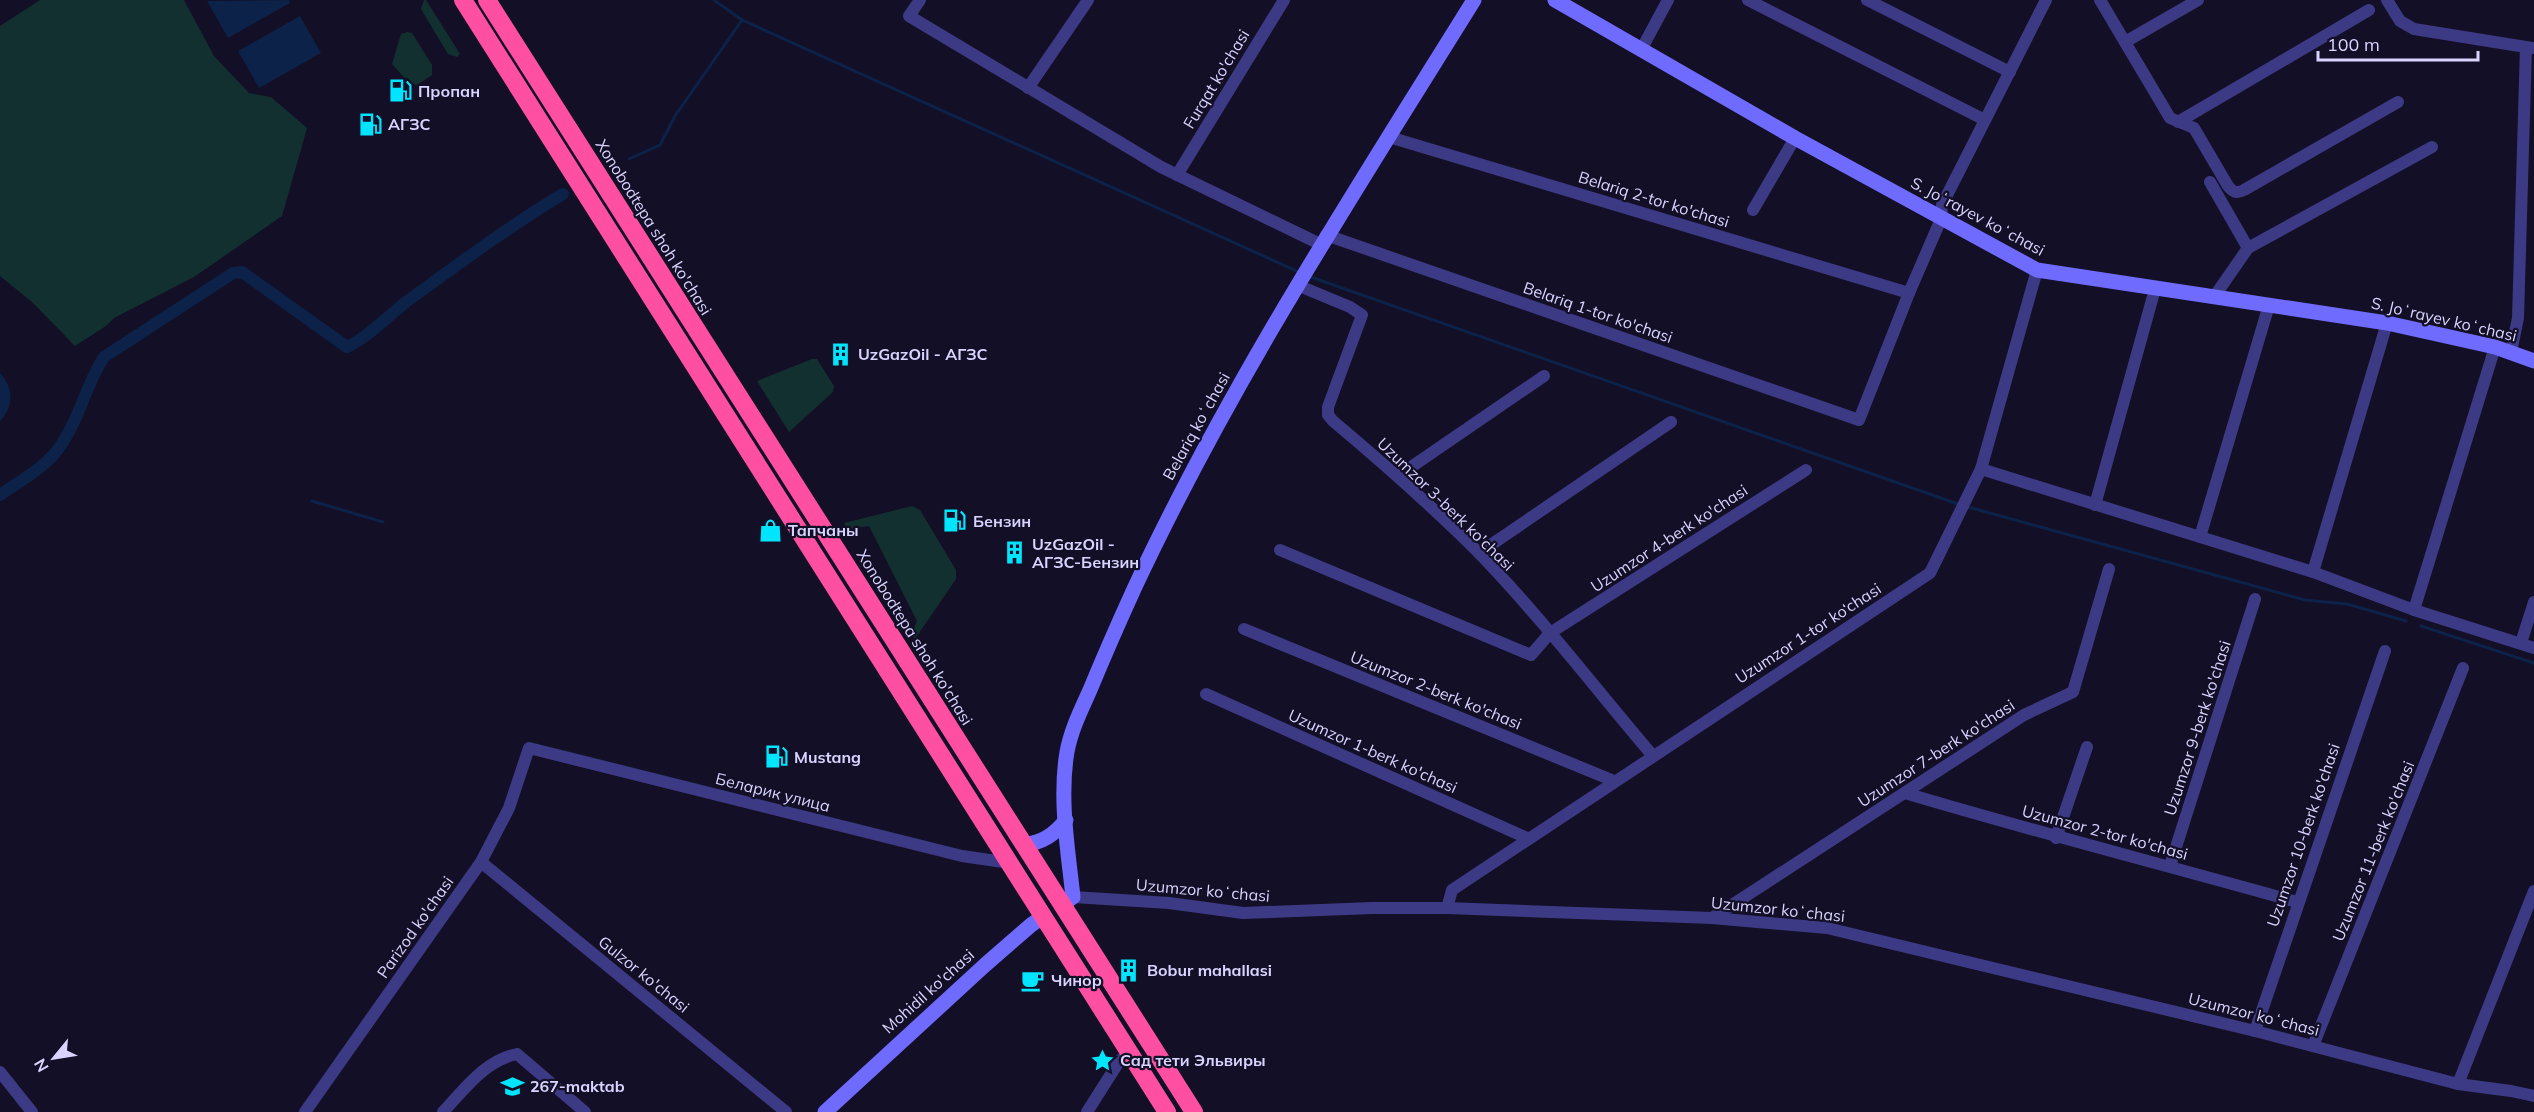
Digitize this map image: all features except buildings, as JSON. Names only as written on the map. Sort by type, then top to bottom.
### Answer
[{"type":"highway","name":"Xonobodtepa shoh ko'chasi","points":[[487,0],[1024,845],[1067,901],[1194,1112]]},
{"type":"highway","points":[[470,2],[622,251],[1167,1112]]},
{"type":"highway","points":[[622,251],[620,238],[624,233],[633,233],[638,237]]},
{"type":"highway","points":[[827,574],[844,562]]},
{"type":"highway","name":"Mohidil ko'chasi","points":[[1044,916],[1067,901]]},
{"type":"street","name":"Belariq 1-tor ko'chasi","points":[[920,0],[909,16],[1177,175],[1323,239],[1859,420],[1909,293]]},
{"type":"street","points":[[1028,88],[1088,0]]},
{"type":"street","name":"Furqat ko'chasi","points":[[1177,175],[1284,0]]},
{"type":"street","name":"Belariq koʻchasi","points":[[1067,901],[1065,775],[1070,740],[1112,637],[1190,475],[1305,270],[1474,0]]},
{"type":"street","name":"S. Joʻrayev koʻchasi","points":[[1555,0],[1795,138],[2037,270],[2387,323],[2495,347],[2534,361]]},
{"type":"street","points":[[1641,50],[1668,0]]},
{"type":"street","points":[[1748,0],[1985,120]]},
{"type":"street","points":[[1867,0],[2010,72]]},
{"type":"street","points":[[1909,293],[1941,219],[1942,206],[2046,0]]},
{"type":"street","points":[[2100,0],[2170,118],[2194,128],[2233,192],[2239,193],[2398,102]]},
{"type":"street","points":[[2125,42],[2198,0]]},
{"type":"street","points":[[2387,0],[2400,21],[2414,29],[2530,48],[2518,318],[2511,352]]},
{"type":"street","points":[[2178,122],[2369,10]]},
{"type":"street","name":"Belariq 2-tor ko'chasi","points":[[1389,137],[1909,293]]},
{"type":"street","points":[[1753,210],[1795,138]]},
{"type":"street","points":[[2214,297],[2248,248],[2432,147]]},
{"type":"street","points":[[2210,182],[2248,248]]},
{"type":"street","name":"Uzumzor 1-tor ko‘chasi","points":[[1447,908],[1452,890],[1527,838],[1930,573],[1981,469],[2037,270]]},
{"type":"street","name":"Uzumzor 3-berk ko'chasi","points":[[1297,285],[1350,307],[1362,315],[1328,407],[1328,415],[1398,476],[1479,553],[1550,633],[1653,756]]},
{"type":"street","points":[[2095,505],[2155,289]]},
{"type":"street","points":[[2200,537],[2269,305]]},
{"type":"street","points":[[2313,572],[2387,323]]},
{"type":"street","points":[[2414,610],[2495,347]]},
{"type":"street","points":[[1398,476],[1544,376]]},
{"type":"street","points":[[1479,553],[1671,422]]},
{"type":"street","points":[[1981,469],[2313,572],[2414,610],[2534,648]]},
{"type":"street","name":"Uzumzor 4-berk ko'chasi","points":[[1280,550],[1531,655],[1550,633],[1806,470]]},
{"type":"street","name":"Uzumzor 7-berk ko'chasi","points":[[1712,918],[2024,715],[2073,692],[2109,569]]},
{"type":"street","name":"Uzumzor 9-berk ko'chasi","points":[[2170,866],[2255,599]]},
{"type":"street","points":[[2521,642],[2534,602]]},
{"type":"street","name":"Uzumzor 2-berk ko'chasi","points":[[1245,629],[1614,781]]},
{"type":"street","name":"Uzumzor 10-berk ko'chasi","points":[[2255,1031],[2297,902],[2385,651]]},
{"type":"street","name":"Uzumzor 11-berk ko'chasi","points":[[2313,1046],[2463,668]]},
{"type":"street","name":"Uzumzor 1-berk ko'chasi","points":[[1206,694],[1527,838]]},
{"type":"street","name":"Беларик улица","points":[[529,747],[962,856],[1011,863]]},
{"type":"street","name":"Parizod ko'chasi","points":[[312,1109],[481,862],[509,808],[529,747]]},
{"type":"street","points":[[2056,838],[2087,747]]},
{"type":"street","name":"Uzumzor 2-tor ko'chasi","points":[[1905,793],[2056,838],[2170,866],[2297,902]]},
{"type":"street","points":[[1024,845],[1046,839],[1057,832],[1066,820]]},
{"type":"street","name":"Gulzor ko'chasi","points":[[481,862],[786,1112]]},
{"type":"street","points":[[2458,1084],[2534,891]]},
{"type":"street","name":"Uzumzor koʻchasi","points":[[1067,901],[1170,903],[1244,913],[1372,908],[1447,908],[1712,918],[1827,928],[2255,1031],[2458,1084],[2534,1096]]},
{"type":"street","name":"Mohidil ko'chasi","points":[[825,1112],[993,958],[1030,925],[1044,916]]},
{"type":"street","points":[[1087,1112],[1120,1060],[1131,1053]]},
{"type":"street","points":[[443,1112],[483,1070],[507,1056],[517,1054],[585,1112]]},
{"type":"street","points":[[0,1072],[32,1112]]},
{"type":"green space","points":[[40,0],[184,0],[214,56],[249,93],[271,97],[307,128],[282,216],[194,277],[114,318],[106,326],[75,346],[32,302],[0,276],[0,26]]},
{"type":"green space","points":[[424,0],[460,54],[457,57],[448,54],[421,9]]},
{"type":"green space","points":[[412,33],[432,65],[432,75],[417,85],[409,83],[392,64],[401,34]]},
{"type":"green space","points":[[817,359],[834,386],[833,392],[789,432],[757,381]]},
{"type":"green space","points":[[912,506],[920,510],[956,570],[956,579],[915,639],[911,634],[917,621],[869,526],[848,529],[844,523]]},
{"type":"water","points":[[289,0],[290,3],[228,38],[207,1]]},
{"type":"water","points":[[300,16],[321,53],[259,88],[238,51]]},
{"type":"water","points":[[0,373],[10,391],[10,403],[0,421]]},
{"type":"waterway","points":[[714,0],[742,20],[1299,272]]},
{"type":"waterway","points":[[629,159],[660,145],[675,116],[742,20]]},
{"type":"waterway","points":[[0,495],[33,473],[55,453],[68,435],[92,378],[104,357],[233,273],[242,272],[347,347],[483,246],[563,194]]},
{"type":"waterway","points":[[1308,276],[1958,504]]},
{"type":"waterway","points":[[312,501],[383,522]]},
{"type":"waterway","points":[[1968,507],[2305,600],[2347,604],[2406,621]]},
{"type":"waterway","points":[[2421,626],[2534,663]]},
{"type":"place","name":"Пропан","points":[[400,91]]},
{"type":"place","name":"АГЗС","points":[[370,124]]},
{"type":"place","name":"UzGazOil - АГЗС","points":[[840,354]]},
{"type":"place","name":"Бензин","points":[[955,521]]},
{"type":"place","name":"Тапчаны","points":[[770,530]]},
{"type":"place","name":"UzGazOil - АГЗС-Бензин","points":[[1014,553]]},
{"type":"place","name":"Mustang","points":[[776,757]]},
{"type":"place","name":"Bobur mahallasi","points":[[1129,970]]},
{"type":"place","name":"Чинор","points":[[1033,980]]},
{"type":"place","name":"Сад тети Эльвиры","points":[[1102,1060]]},
{"type":"place","name":"267-maktab","points":[[512,1086]]}]
